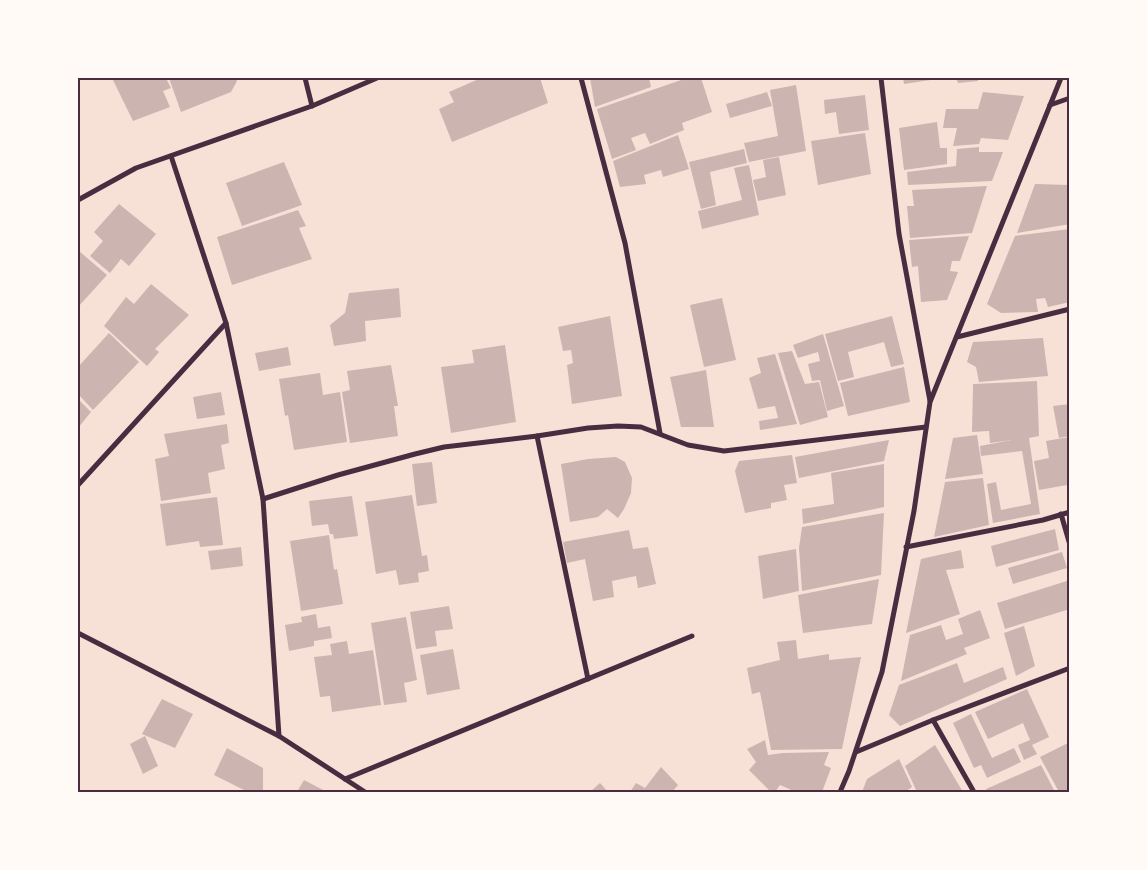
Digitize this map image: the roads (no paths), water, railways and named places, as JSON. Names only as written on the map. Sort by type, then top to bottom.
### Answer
[{"type":"street","points":[[305,78],[312,106]]},
{"type":"street","points":[[78,200],[136,168],[312,106],[378,78]]},
{"type":"street","points":[[581,78],[624,243],[660,433]]},
{"type":"street","points":[[881,78],[899,234],[930,402]]},
{"type":"street","points":[[840,792],[856,752],[882,672],[914,511],[930,402],[1061,78]]},
{"type":"street","points":[[1050,105],[1070,98]]},
{"type":"street","points":[[170,156],[226,323],[263,500],[279,736]]},
{"type":"street","points":[[957,337],[1070,310]]},
{"type":"street","points":[[78,485],[226,323]]},
{"type":"street","points":[[263,500],[338,475],[444,447],[588,428],[641,427],[688,445],[724,451],[926,427]]},
{"type":"street","points":[[537,436],[588,679]]},
{"type":"street","points":[[906,548],[1042,520],[1070,512]]},
{"type":"street","points":[[1061,514],[1070,545]]},
{"type":"street","points":[[78,633],[279,736],[365,792]]},
{"type":"street","points":[[345,779],[692,636]]},
{"type":"street","points":[[856,752],[933,720],[1070,668]]},
{"type":"street","points":[[933,720],[974,792]]}]
